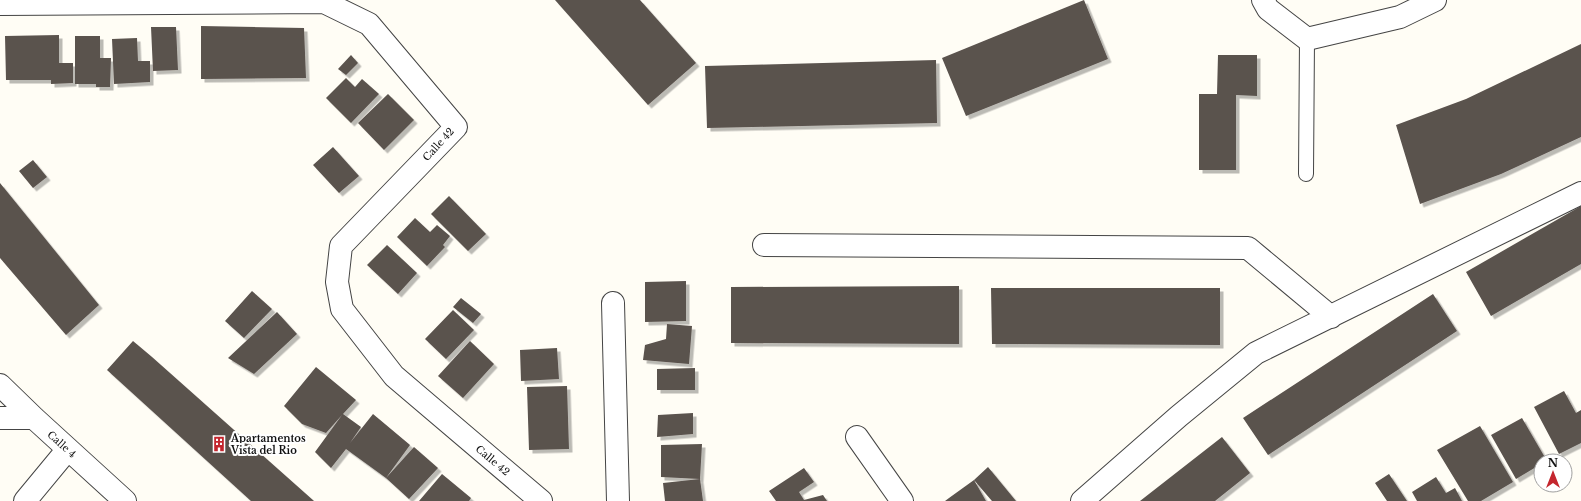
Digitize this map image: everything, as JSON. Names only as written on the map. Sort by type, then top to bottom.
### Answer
[{"type":"street","points":[[1263,0],[1268,9],[1307,39],[1400,17],[1434,0]]},
{"type":"street","name":"Calle 42","points":[[0,4],[324,2],[369,24],[456,127],[341,246],[337,282],[342,309],[394,376],[541,501]]},
{"type":"street","points":[[1082,501],[1179,416],[1256,354],[1581,193]]},
{"type":"street","points":[[764,245],[1248,248],[1331,317]]},
{"type":"street","points":[[613,303],[618,501]]},
{"type":"street","name":"Calle 4","points":[[0,385],[125,501]]},
{"type":"street","points":[[0,418],[34,418]]},
{"type":"street","points":[[857,437],[902,501]]},
{"type":"street","points":[[25,501],[68,449]]},
{"type":"lane","points":[[1306,174],[1307,39]]},
{"type":"building","points":[[555,0],[640,0],[696,63],[648,105]]},
{"type":"building","points":[[1084,0],[1108,59],[966,116],[942,58]]},
{"type":"building","points":[[201,26],[304,28],[306,78],[201,79]]},
{"type":"building","points":[[151,27],[176,27],[178,70],[153,71]]},
{"type":"building","points":[[59,35],[59,63],[73,63],[73,83],[51,84],[51,80],[6,80],[5,36]]},
{"type":"building","points":[[75,36],[100,36],[100,58],[111,58],[110,87],[96,87],[96,84],[75,84]]},
{"type":"building","points":[[137,38],[138,61],[150,61],[150,82],[114,84],[112,39]]},
{"type":"building","points":[[1581,44],[1581,137],[1501,174],[1420,204],[1396,125],[1466,99]]},
{"type":"building","points":[[351,55],[358,63],[346,75],[338,69]]},
{"type":"building","points":[[1218,55],[1257,55],[1257,96],[1236,95],[1236,170],[1199,170],[1199,94],[1217,94]]},
{"type":"building","points":[[936,60],[937,123],[707,128],[705,66]]},
{"type":"building","points":[[346,78],[355,87],[362,79],[379,94],[351,123],[326,98]]},
{"type":"building","points":[[388,94],[414,120],[384,150],[358,123]]},
{"type":"building","points":[[333,147],[359,176],[339,193],[313,165]]},
{"type":"building","points":[[33,160],[47,177],[33,188],[19,171]]},
{"type":"building","points":[[0,183],[99,305],[66,335],[0,258]]},
{"type":"building","points":[[449,196],[486,234],[468,251],[431,214]]},
{"type":"building","points":[[1581,206],[1581,264],[1491,316],[1466,272]]},
{"type":"building","points":[[415,218],[430,232],[437,225],[450,236],[443,245],[445,247],[427,266],[397,237]]},
{"type":"building","points":[[387,245],[417,273],[398,294],[367,265]]},
{"type":"building","points":[[686,281],[686,321],[645,322],[645,282]]},
{"type":"building","points":[[959,286],[959,344],[731,343],[731,287]]},
{"type":"building","points":[[991,288],[1220,288],[1220,345],[992,344]]},
{"type":"building","points":[[252,291],[272,309],[244,338],[225,321]]},
{"type":"building","points":[[1433,294],[1457,331],[1268,455],[1243,418]]},
{"type":"building","points":[[461,298],[481,314],[473,323],[453,307]]},
{"type":"building","points":[[453,310],[474,330],[446,359],[425,339]]},
{"type":"building","points":[[277,312],[297,334],[254,374],[228,358]]},
{"type":"building","points":[[667,324],[692,326],[689,364],[643,360],[645,345],[666,339]]},
{"type":"building","name":"Apartamentos Vista del Rio","points":[[133,341],[314,501],[251,501],[107,370]]},
{"type":"building","points":[[470,341],[494,364],[463,398],[438,376]]},
{"type":"building","points":[[557,348],[559,379],[521,381],[520,350]]},
{"type":"building","points":[[316,367],[356,400],[343,414],[361,427],[350,443],[373,414],[410,445],[386,478],[346,449],[331,468],[315,452],[342,415],[326,433],[302,424],[284,406]]},
{"type":"building","points":[[695,368],[695,390],[657,390],[657,369]]},
{"type":"building","points":[[567,386],[569,449],[529,450],[527,387]]},
{"type":"building","points":[[1564,391],[1576,413],[1581,410],[1581,443],[1558,453],[1534,407]]},
{"type":"building","points":[[693,413],[693,434],[657,437],[658,415]]},
{"type":"building","points":[[1522,418],[1542,453],[1533,453],[1533,469],[1516,479],[1491,435]]},
{"type":"building","points":[[1480,426],[1513,482],[1481,501],[1468,501],[1437,450]]},
{"type":"building","points":[[1222,437],[1250,473],[1215,501],[1140,501]]},
{"type":"building","points":[[702,444],[700,479],[661,477],[661,445]]},
{"type":"building","points":[[414,447],[438,468],[409,499],[386,478]]},
{"type":"building","points":[[988,467],[1016,501],[992,501],[974,480]]},
{"type":"building","points":[[804,468],[814,482],[799,492],[804,500],[823,495],[827,501],[776,501],[769,491]]},
{"type":"building","points":[[442,474],[471,498],[469,501],[419,501]]},
{"type":"building","points":[[1389,474],[1407,501],[1387,501],[1375,483]]},
{"type":"building","points":[[1436,477],[1446,493],[1455,488],[1462,501],[1417,501],[1412,492]]},
{"type":"building","points":[[700,479],[703,501],[665,501],[663,483]]},
{"type":"building","points":[[974,480],[986,501],[945,501],[949,498]]},
{"type":"place","name":"Apartamentos Vista del Rio","points":[[219,444]]}]
